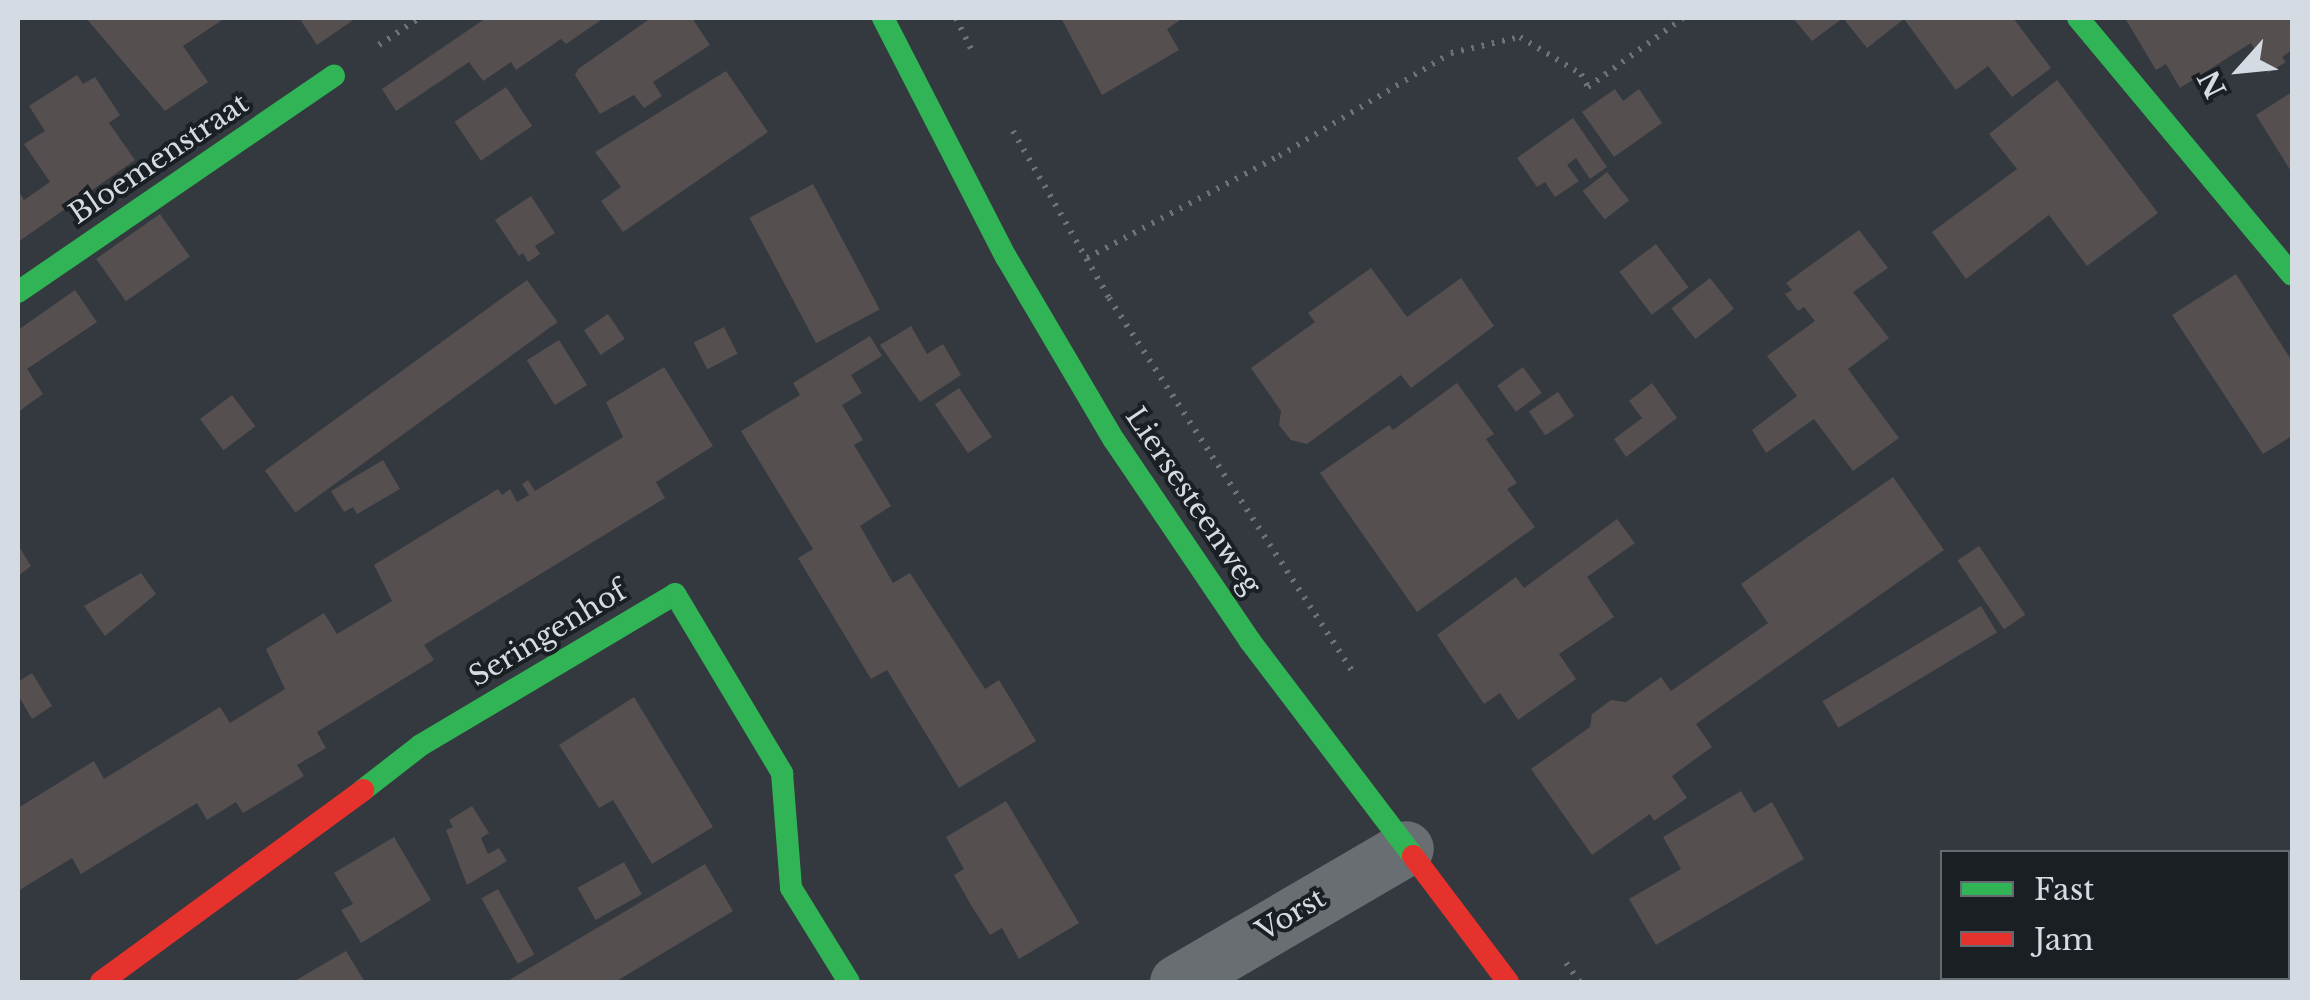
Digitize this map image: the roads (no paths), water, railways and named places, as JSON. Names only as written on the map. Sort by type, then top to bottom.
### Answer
[{"type":"street","name":"Liersesteenweg","points":[[883,18],[1006,257],[1114,440],[1250,640],[1508,982]]},
{"type":"street","points":[[2078,18],[2292,275]]},
{"type":"street","name":"Bloemenstraat","points":[[18,292],[334,76]]},
{"type":"street","name":"Seringenhof","points":[[101,982],[217,901],[422,745],[675,594],[782,773],[792,888],[850,982]]},
{"type":"street","name":"Vorst","points":[[1177,982],[1406,848]]}]
